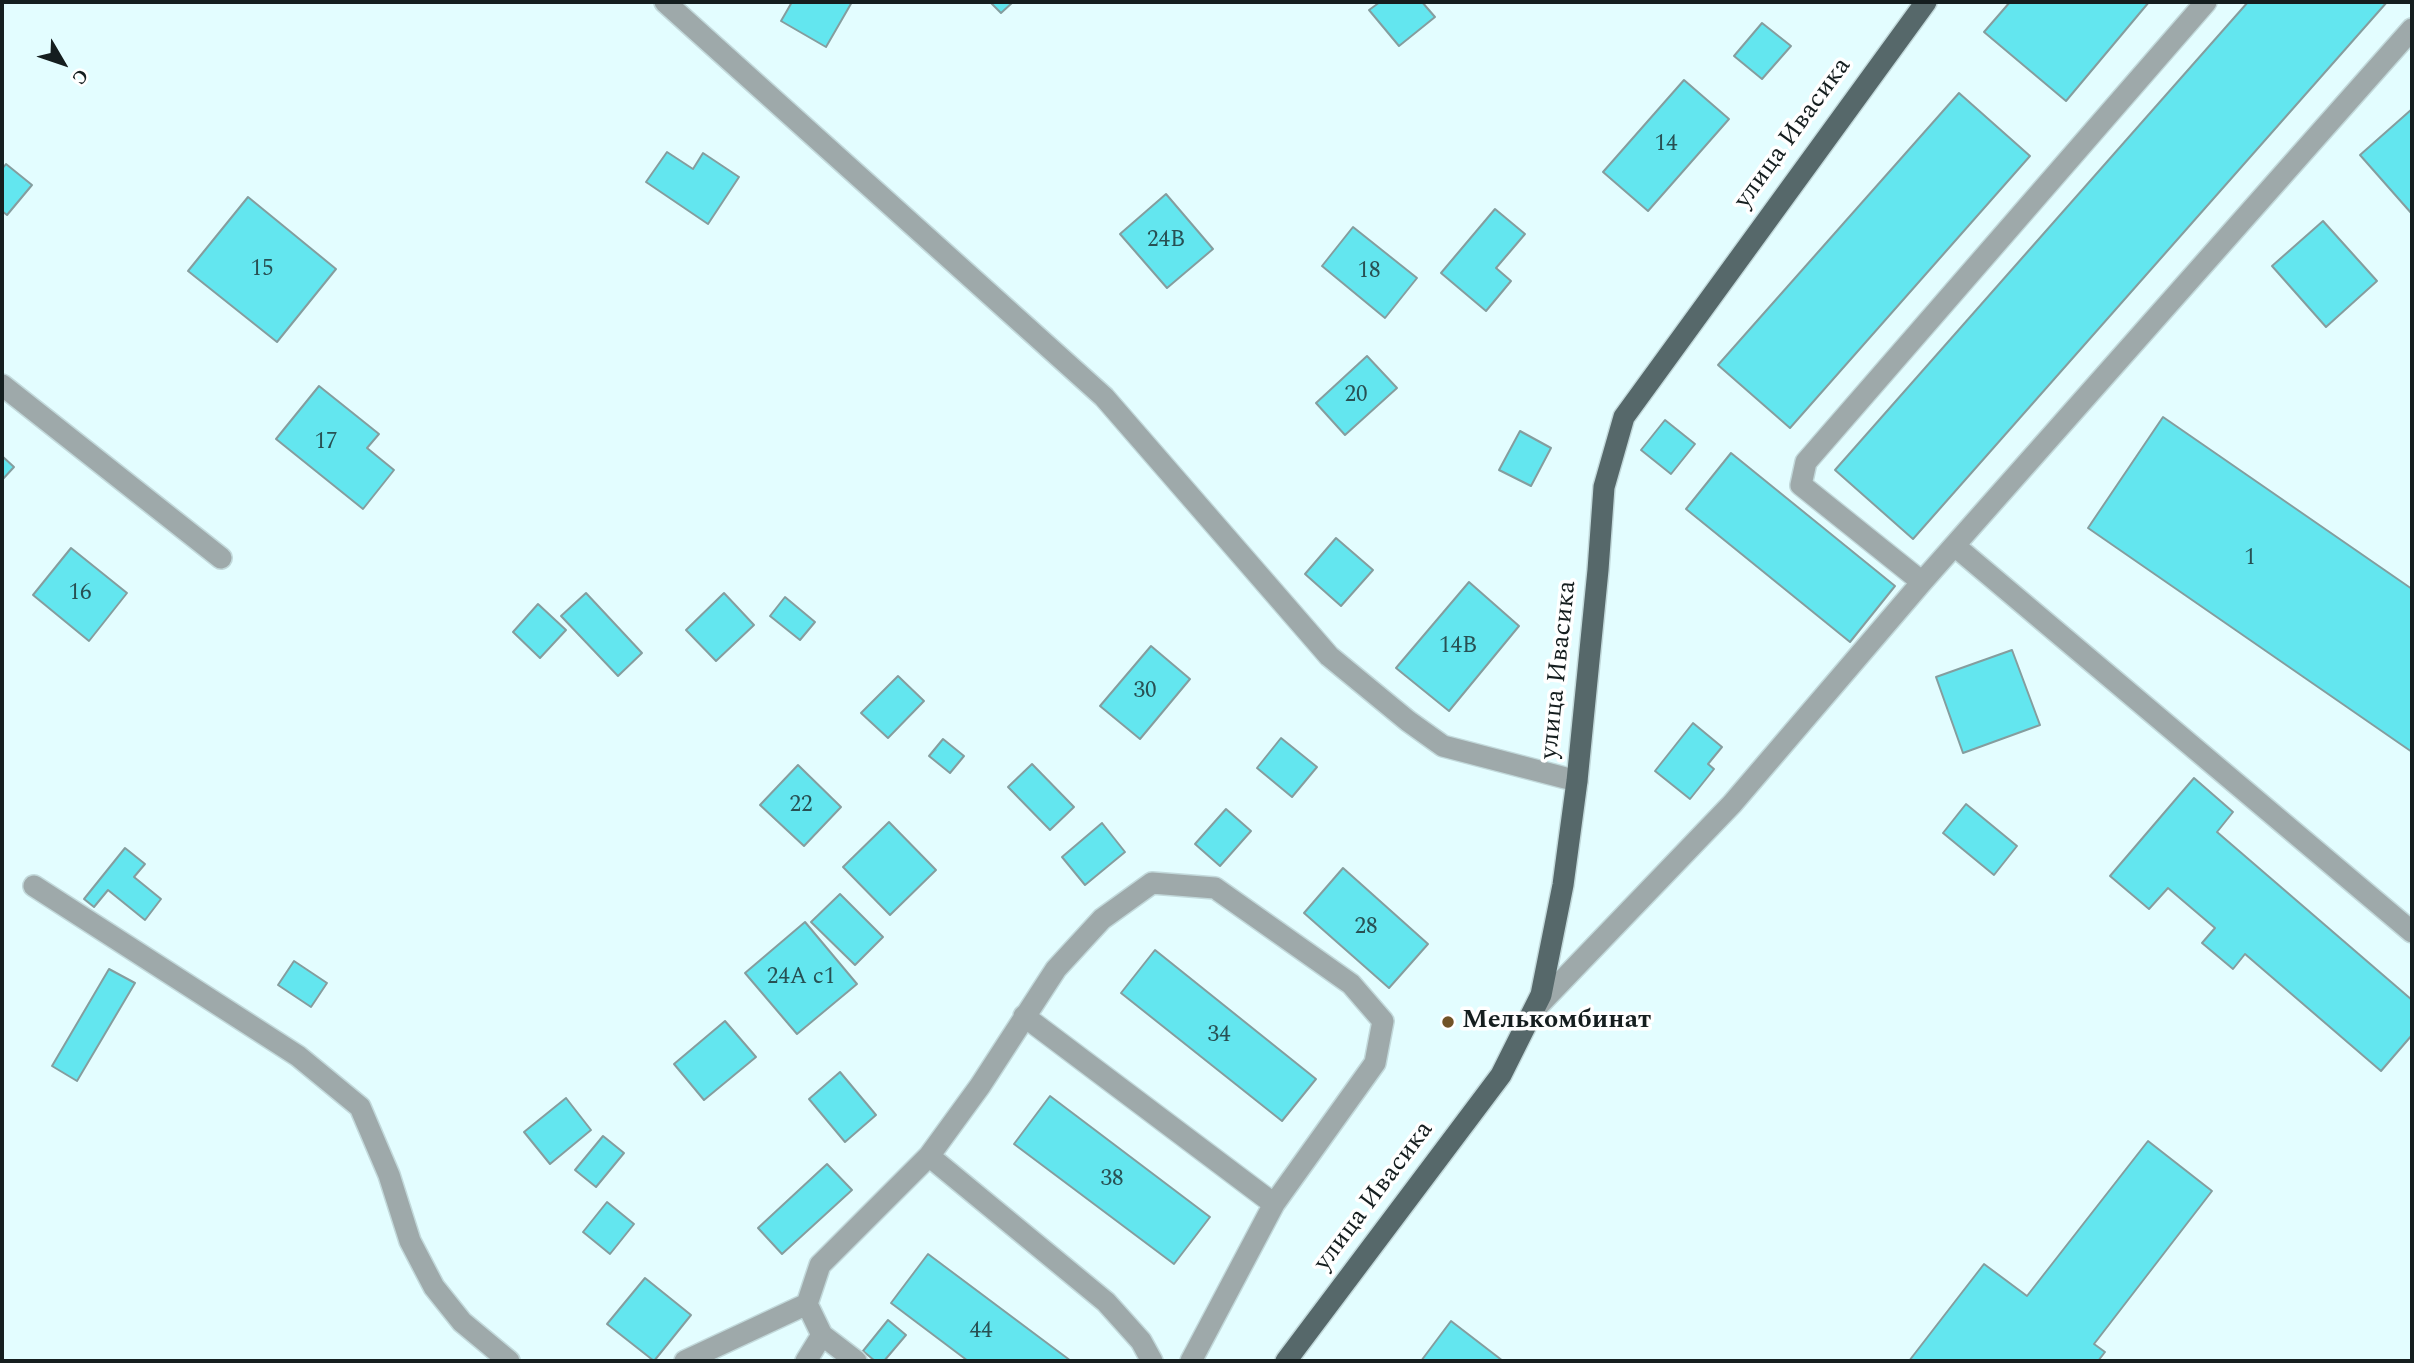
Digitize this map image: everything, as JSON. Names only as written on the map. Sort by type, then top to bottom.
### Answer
[{"type":"main road","name":"улица Ивасика","points":[[1286,1361],[1501,1075],[1541,995],[1563,886],[1577,781],[1604,487],[1624,417],[1926,2]]},
{"type":"lane","points":[[664,2],[1104,397],[1329,656],[1443,746],[1577,781]]},
{"type":"lane","points":[[1922,582],[1801,485],[1806,462],[2206,2]]},
{"type":"lane","points":[[1534,1010],[1732,804],[1922,582],[2412,29]]},
{"type":"lane","points":[[2,386],[221,558]]},
{"type":"lane","points":[[1955,546],[2412,932]]},
{"type":"lane","points":[[856,1361],[822,1335],[807,1304],[820,1265],[929,1156],[980,1086],[1056,969],[1102,919],[1152,883],[1215,888],[1351,984],[1383,1021],[1374,1063],[1274,1204],[1191,1361]]},
{"type":"lane","points":[[34,886],[298,1056],[359,1107],[389,1175],[411,1241],[434,1287],[462,1322],[509,1361]]},
{"type":"lane","points":[[1024,1016],[1274,1204]]},
{"type":"lane","points":[[929,1156],[1106,1302],[1141,1341],[1152,1361]]},
{"type":"lane","points":[[685,1361],[807,1304]]},
{"type":"lane","points":[[806,1361],[822,1335]]},
{"type":"building","points":[[792,2],[852,2],[826,47],[781,21]]},
{"type":"building","points":[[990,2],[1013,2],[1001,13]]},
{"type":"building","points":[[1380,2],[1422,2],[1435,17],[1399,46],[1369,10]]},
{"type":"building","points":[[2010,2],[2149,2],[2066,101],[1984,32]]},
{"type":"building","points":[[2248,2],[2387,2],[1913,539],[1835,470]]},
{"type":"building","points":[[1762,23],[1791,46],[1762,79],[1734,56]]},
{"type":"building","points":[[1684,80],[1729,119],[1648,211],[1603,172]]},
{"type":"building","points":[[1959,93],[2030,156],[1790,428],[1718,365]]},
{"type":"building","points":[[2412,109],[2412,214],[2360,155]]},
{"type":"building","points":[[667,152],[693,169],[703,153],[739,177],[708,224],[646,182]]},
{"type":"building","points":[[6,164],[32,185],[7,215],[2,211],[2,169]]},
{"type":"building","points":[[1166,194],[1213,249],[1167,288],[1120,234]]},
{"type":"building","points":[[248,197],[336,269],[277,342],[188,271]]},
{"type":"building","points":[[1495,209],[1525,234],[1496,268],[1511,281],[1486,311],[1441,273]]},
{"type":"building","points":[[2323,221],[2377,281],[2326,327],[2272,266]]},
{"type":"building","points":[[1353,227],[1417,278],[1385,318],[1322,266]]},
{"type":"building","points":[[1367,356],[1397,388],[1345,435],[1316,403]]},
{"type":"building","points":[[319,386],[379,434],[367,448],[394,470],[363,509],[276,439]]},
{"type":"building","points":[[2163,417],[2412,589],[2412,752],[2088,528]]},
{"type":"building","points":[[1665,420],[1695,444],[1671,474],[1641,450]]},
{"type":"building","points":[[1520,431],[1551,448],[1531,486],[1499,470]]},
{"type":"building","points":[[1731,453],[1895,586],[1850,642],[1686,509]]},
{"type":"building","points":[[2,456],[14,467],[2,480]]},
{"type":"building","points":[[1336,538],[1373,570],[1341,606],[1305,574]]},
{"type":"building","points":[[71,548],[127,593],[89,641],[33,595]]},
{"type":"building","points":[[1469,582],[1519,626],[1449,711],[1396,668]]},
{"type":"building","points":[[586,593],[642,653],[618,676],[561,616]]},
{"type":"building","points":[[724,593],[754,625],[716,661],[686,630]]},
{"type":"building","points":[[785,597],[815,622],[800,640],[770,616]]},
{"type":"building","points":[[538,604],[566,630],[540,658],[513,632]]},
{"type":"building","points":[[1151,646],[1190,679],[1140,739],[1100,706]]},
{"type":"building","points":[[2012,650],[2040,725],[1963,753],[1936,677]]},
{"type":"building","points":[[898,676],[924,701],[888,738],[861,713]]},
{"type":"building","points":[[1693,723],[1722,747],[1708,764],[1714,769],[1690,799],[1655,771]]},
{"type":"building","points":[[1281,738],[1317,767],[1292,797],[1257,768]]},
{"type":"building","points":[[943,739],[964,756],[950,773],[929,756]]},
{"type":"building","points":[[1032,764],[1074,807],[1050,830],[1008,787]]},
{"type":"building","points":[[798,765],[841,807],[804,846],[760,805]]},
{"type":"building","points":[[2194,778],[2233,812],[2217,832],[2412,1000],[2412,1035],[2381,1071],[2245,954],[2233,969],[2202,943],[2215,928],[2168,888],[2149,909],[2110,876]]},
{"type":"building","points":[[1966,804],[2017,846],[1994,875],[1943,833]]},
{"type":"building","points":[[1226,809],[1251,831],[1220,866],[1195,844]]},
{"type":"building","points":[[889,822],[936,870],[890,915],[843,867]]},
{"type":"building","points":[[1102,823],[1125,852],[1085,885],[1062,857]]},
{"type":"building","points":[[125,848],[145,864],[134,877],[161,899],[145,920],[108,890],[94,907],[84,899]]},
{"type":"building","points":[[1343,868],[1428,944],[1389,988],[1304,913]]},
{"type":"building","points":[[840,894],[883,937],[855,965],[811,922]]},
{"type":"building","points":[[805,922],[857,984],[797,1034],[745,973]]},
{"type":"building","points":[[1155,950],[1316,1079],[1282,1121],[1121,993]]},
{"type":"building","points":[[294,961],[327,983],[311,1007],[278,985]]},
{"type":"building","points":[[109,969],[135,983],[77,1081],[52,1066]]},
{"type":"building","points":[[725,1021],[756,1057],[704,1100],[674,1064]]},
{"type":"building","points":[[840,1072],[876,1115],[845,1142],[809,1099]]},
{"type":"building","points":[[1050,1096],[1210,1217],[1174,1264],[1014,1144]]},
{"type":"building","points":[[566,1098],[591,1130],[550,1164],[524,1132]]},
{"type":"building","points":[[603,1136],[624,1153],[596,1187],[575,1170]]},
{"type":"building","points":[[2148,1141],[2212,1191],[2094,1344],[2105,1352],[2098,1361],[1909,1361],[1984,1264],[2027,1296]]},
{"type":"building","points":[[827,1164],[852,1190],[782,1254],[758,1228]]},
{"type":"building","points":[[607,1202],[634,1224],[610,1254],[583,1232]]},
{"type":"building","points":[[928,1254],[1071,1361],[968,1361],[891,1303]]},
{"type":"building","points":[[645,1278],[691,1315],[654,1361],[607,1324]]},
{"type":"building","points":[[888,1320],[906,1335],[884,1361],[875,1361],[863,1351]]},
{"type":"building","points":[[1451,1321],[1503,1361],[1421,1361]]},
{"type":"place","name":"Мелькомбинат","points":[[1448,1022]]}]
